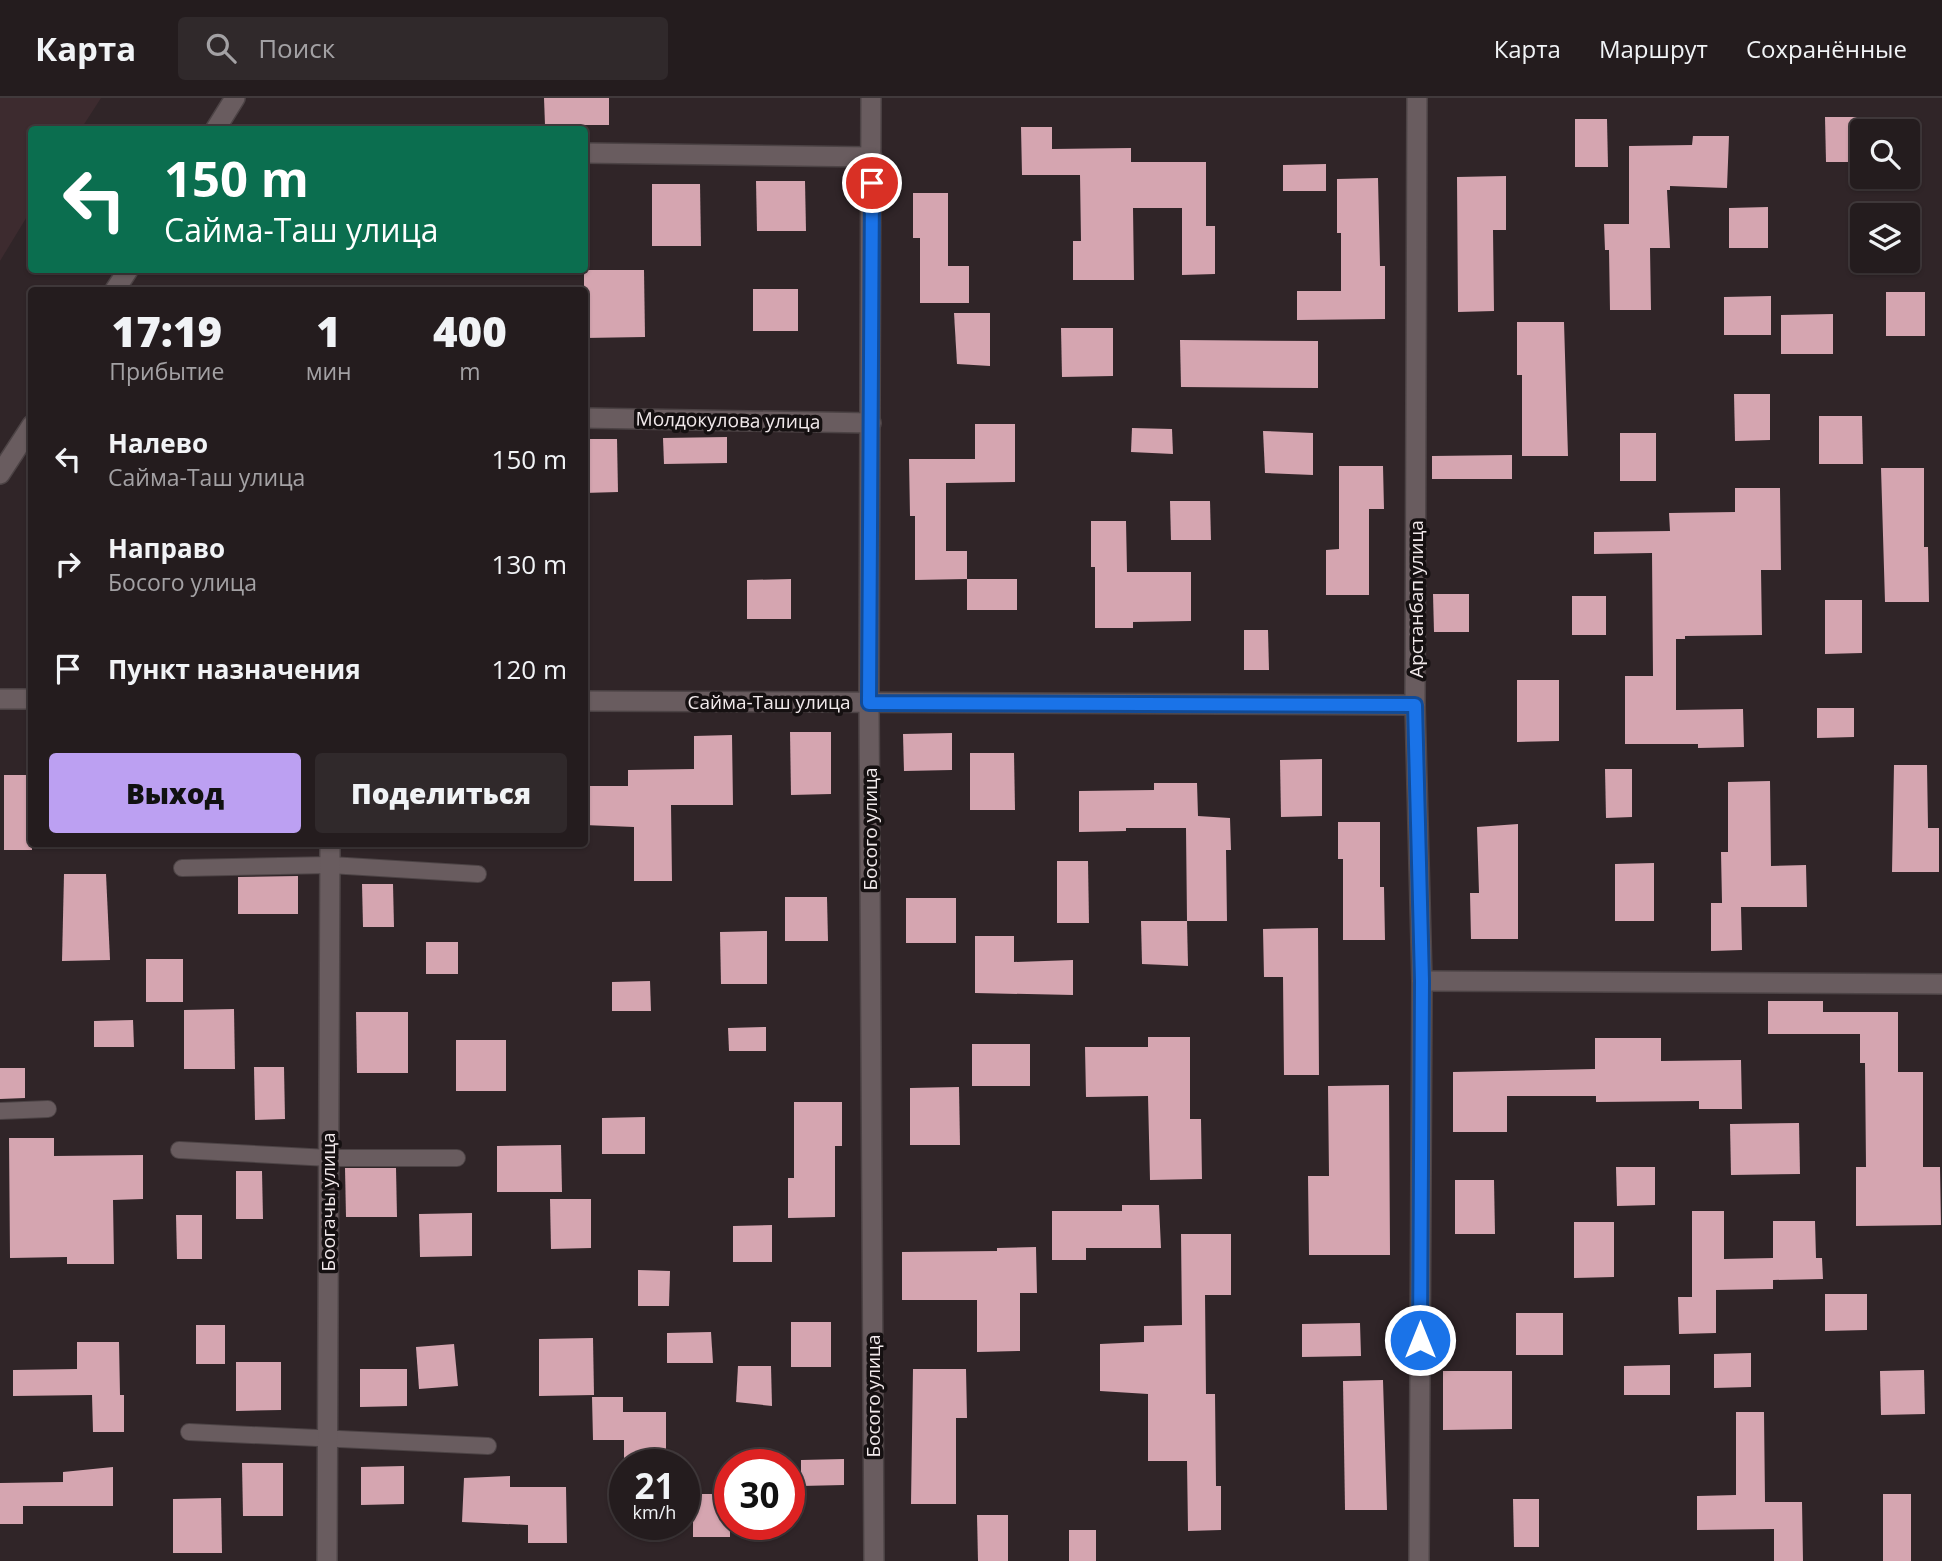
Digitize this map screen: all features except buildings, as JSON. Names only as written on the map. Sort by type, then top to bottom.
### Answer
[{"type":"street","points":[[217,126],[234,98]]},
{"type":"street","name":"Босого улица","points":[[871,98],[869,703],[874,1561]]},
{"type":"street","name":"Арстанбап улица","points":[[1418,98],[1415,705],[1422,981],[1419,1561]]},
{"type":"street","points":[[588,153],[872,157]]},
{"type":"street","name":"Молдокулова улица","points":[[588,418],[871,423]]},
{"type":"street","points":[[0,474],[28,431]]},
{"type":"street","points":[[0,699],[28,699]]},
{"type":"street","name":"Сайма-Таш улица","points":[[588,701],[1415,705]]},
{"type":"street","name":"Боогачы улица","points":[[327,1561],[330,847]]},
{"type":"street","points":[[1422,981],[1942,984]]},
{"type":"lane","points":[[182,868],[330,865],[478,874]]},
{"type":"lane","points":[[0,1111],[48,1109]]},
{"type":"lane","points":[[179,1150],[328,1158],[457,1158]]},
{"type":"lane","points":[[189,1432],[488,1446]]},
{"type":"shaded area","points":[[0,98],[101,98],[83,126],[28,126],[28,215],[0,261]]},
{"type":"route","points":[[872,183],[869,703],[1415,705],[1422,981],[1420,1340]]}]
